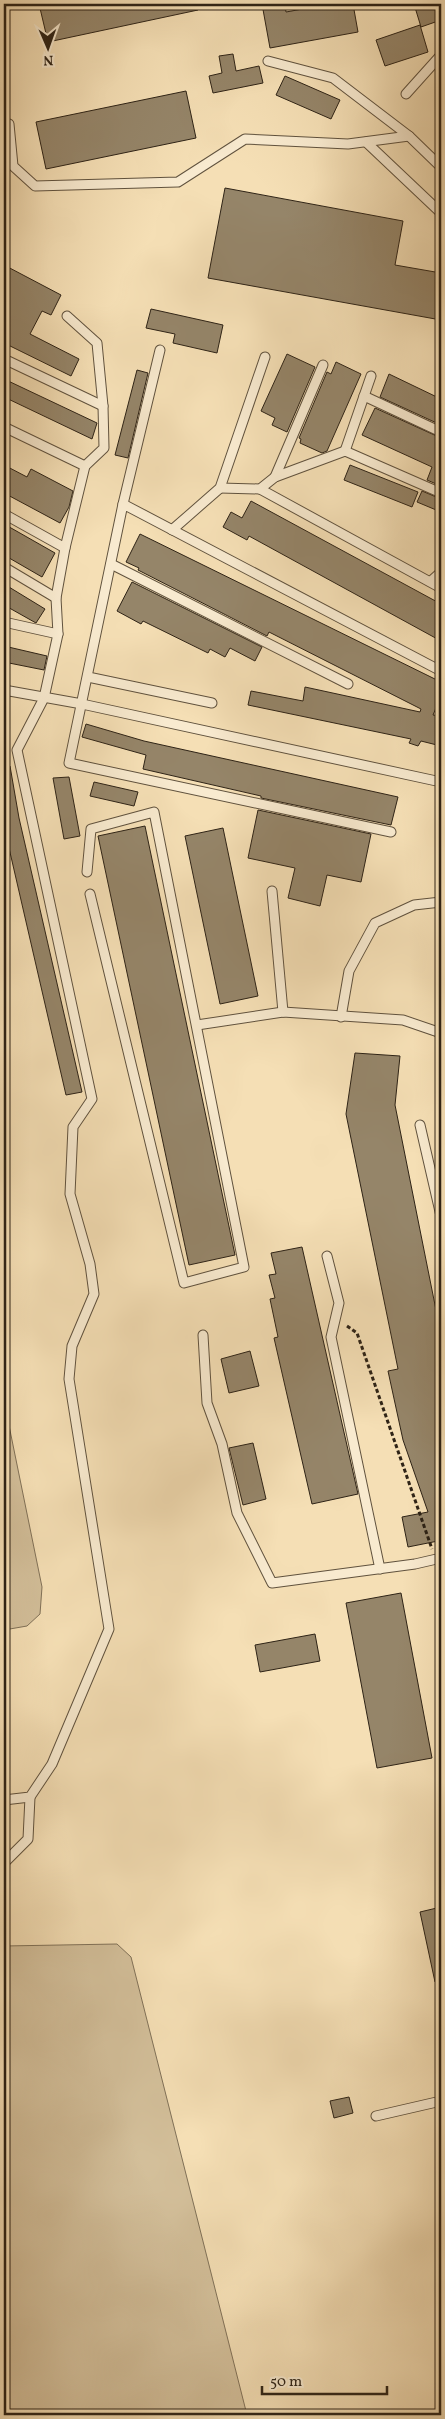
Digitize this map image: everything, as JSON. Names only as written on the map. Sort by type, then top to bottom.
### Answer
[{"type":"lane","points":[[406,94],[441,55]]},
{"type":"lane","points":[[268,61],[333,78],[409,136],[441,167]]},
{"type":"lane","points":[[8,124],[14,166],[35,186],[178,182],[245,139],[348,144],[409,136]]},
{"type":"lane","points":[[366,142],[441,213]]},
{"type":"lane","points":[[4,1863],[28,1839],[30,1797],[52,1764],[109,1629],[69,1379],[72,1346],[94,1294],[90,1264],[70,1194],[73,1127],[92,1098],[17,750],[44,698],[58,634],[56,598],[64,548],[85,466],[104,448],[103,406],[97,344],[67,316]]},
{"type":"lane","points":[[160,350],[122,504],[69,763],[391,832]]},
{"type":"lane","points":[[172,530],[220,488],[265,357]]},
{"type":"lane","points":[[4,359],[103,406]]},
{"type":"lane","points":[[275,477],[323,365]]},
{"type":"lane","points":[[345,451],[371,376]]},
{"type":"lane","points":[[364,396],[441,432]]},
{"type":"lane","points":[[4,428],[85,466]]},
{"type":"lane","points":[[260,489],[275,477],[345,451],[441,493]]},
{"type":"lane","points":[[220,488],[260,489],[441,588]]},
{"type":"lane","points":[[122,504],[441,671]]},
{"type":"lane","points":[[4,514],[64,548]]},
{"type":"lane","points":[[111,564],[348,684]]},
{"type":"lane","points":[[4,567],[56,598]]},
{"type":"lane","points":[[431,582],[441,572]]},
{"type":"lane","points":[[4,622],[58,634]]},
{"type":"lane","points":[[88,677],[212,703]]},
{"type":"lane","points":[[4,690],[82,704],[441,782]]},
{"type":"lane","points":[[87,872],[91,829],[154,812],[244,1266],[184,1283],[90,894]]},
{"type":"lane","points":[[272,891],[283,1012]]},
{"type":"lane","points":[[341,1017],[349,971],[375,923],[414,905],[441,902]]},
{"type":"lane","points":[[196,1025],[283,1012],[403,1020],[441,1033]]},
{"type":"lane","points":[[420,1125],[441,1216]]},
{"type":"lane","points":[[327,1256],[339,1304],[330,1337],[380,1569]]},
{"type":"lane","points":[[203,1335],[207,1403],[222,1444],[237,1513],[272,1583],[415,1564],[438,1559]]},
{"type":"lane","points":[[4,1800],[30,1797]]},
{"type":"lane","points":[[376,2116],[441,2101]]},
{"type":"path","points":[[335,1319],[357,1332],[438,1559]]},
{"type":"shaded area","points":[[4,1401],[42,1587],[40,1614],[27,1626],[4,1630]]},
{"type":"shaded area","points":[[117,1944],[131,1957],[247,2415],[4,2415],[4,1946]]},
{"type":"building","points":[[39,4],[198,4],[198,10],[48,42]]},
{"type":"building","points":[[262,4],[285,4],[286,12],[330,4],[353,4],[358,32],[270,48]]},
{"type":"building","points":[[414,4],[441,4],[441,20],[421,27]]},
{"type":"building","points":[[420,25],[428,52],[385,66],[376,40]]},
{"type":"building","points":[[233,54],[236,71],[259,66],[263,83],[213,93],[209,76],[222,73],[219,56]]},
{"type":"building","points":[[285,76],[340,100],[331,119],[276,95]]},
{"type":"building","points":[[186,91],[196,138],[46,169],[36,122]]},
{"type":"building","points":[[225,188],[403,221],[395,265],[441,273],[441,320],[208,278]]},
{"type":"building","points":[[4,265],[61,295],[51,315],[42,311],[30,334],[79,359],[71,376],[4,343]]},
{"type":"building","points":[[151,309],[223,325],[217,353],[173,343],[175,334],[146,328]]},
{"type":"building","points":[[287,354],[315,367],[287,432],[272,425],[275,418],[261,411]]},
{"type":"building","points":[[336,362],[361,374],[327,451],[322,453],[300,443],[301,439],[299,438],[327,372],[331,374]]},
{"type":"building","points":[[137,370],[148,373],[128,458],[115,455]]},
{"type":"building","points":[[389,374],[441,399],[441,425],[380,397]]},
{"type":"building","points":[[4,379],[97,423],[92,439],[4,397]]},
{"type":"building","points":[[375,408],[441,438],[441,486],[427,480],[432,467],[362,435]]},
{"type":"building","points":[[4,465],[27,477],[31,469],[73,491],[69,507],[60,523],[4,493]]},
{"type":"building","points":[[350,465],[418,492],[412,507],[344,480]]},
{"type":"building","points":[[422,491],[441,499],[441,512],[417,502]]},
{"type":"building","points":[[251,501],[441,604],[441,641],[249,536],[247,540],[223,527],[231,512],[242,518]]},
{"type":"building","points":[[4,524],[55,553],[42,577],[4,555]]},
{"type":"building","points":[[140,534],[441,682],[441,696],[433,715],[441,716],[441,746],[421,741],[418,746],[409,743],[411,739],[248,705],[251,691],[303,701],[305,687],[420,712],[421,709],[269,632],[267,636],[138,570],[139,568],[126,562]]},
{"type":"building","points":[[132,582],[262,647],[255,661],[230,648],[225,657],[210,649],[208,653],[143,621],[141,624],[117,611]]},
{"type":"building","points":[[4,584],[45,609],[36,623],[4,605]]},
{"type":"building","points":[[4,646],[47,656],[44,670],[4,662]]},
{"type":"building","points":[[86,724],[144,741],[398,797],[391,825],[261,798],[261,796],[143,769],[146,755],[82,737]]},
{"type":"building","points":[[10,766],[19,818],[82,1092],[66,1095],[6,835],[4,819],[4,767]]},
{"type":"building","points":[[69,777],[80,836],[64,839],[53,778]]},
{"type":"building","points":[[94,782],[138,792],[134,806],[90,796]]},
{"type":"building","points":[[258,810],[371,834],[361,882],[327,875],[320,906],[288,898],[295,868],[248,858]]},
{"type":"building","points":[[145,826],[235,1255],[189,1265],[98,836]]},
{"type":"building","points":[[223,828],[258,996],[220,1004],[185,836]]},
{"type":"building","points":[[355,1053],[400,1056],[395,1105],[441,1335],[441,1545],[439,1545],[438,1541],[408,1547],[402,1517],[428,1512],[403,1440],[388,1371],[398,1369],[346,1114]]},
{"type":"building","points":[[302,1247],[358,1494],[312,1504],[274,1338],[278,1337],[270,1299],[275,1298],[269,1275],[276,1274],[271,1253]]},
{"type":"building","points":[[250,1351],[259,1386],[229,1393],[221,1359]]},
{"type":"building","points":[[253,1443],[266,1499],[243,1505],[229,1448]]},
{"type":"building","points":[[401,1593],[432,1758],[377,1768],[346,1603]]},
{"type":"building","points":[[315,1634],[320,1661],[260,1672],[255,1645]]},
{"type":"building","points":[[441,1907],[441,1981],[435,1982],[420,1912]]},
{"type":"building","points":[[349,2097],[353,2113],[334,2118],[330,2101]]}]
